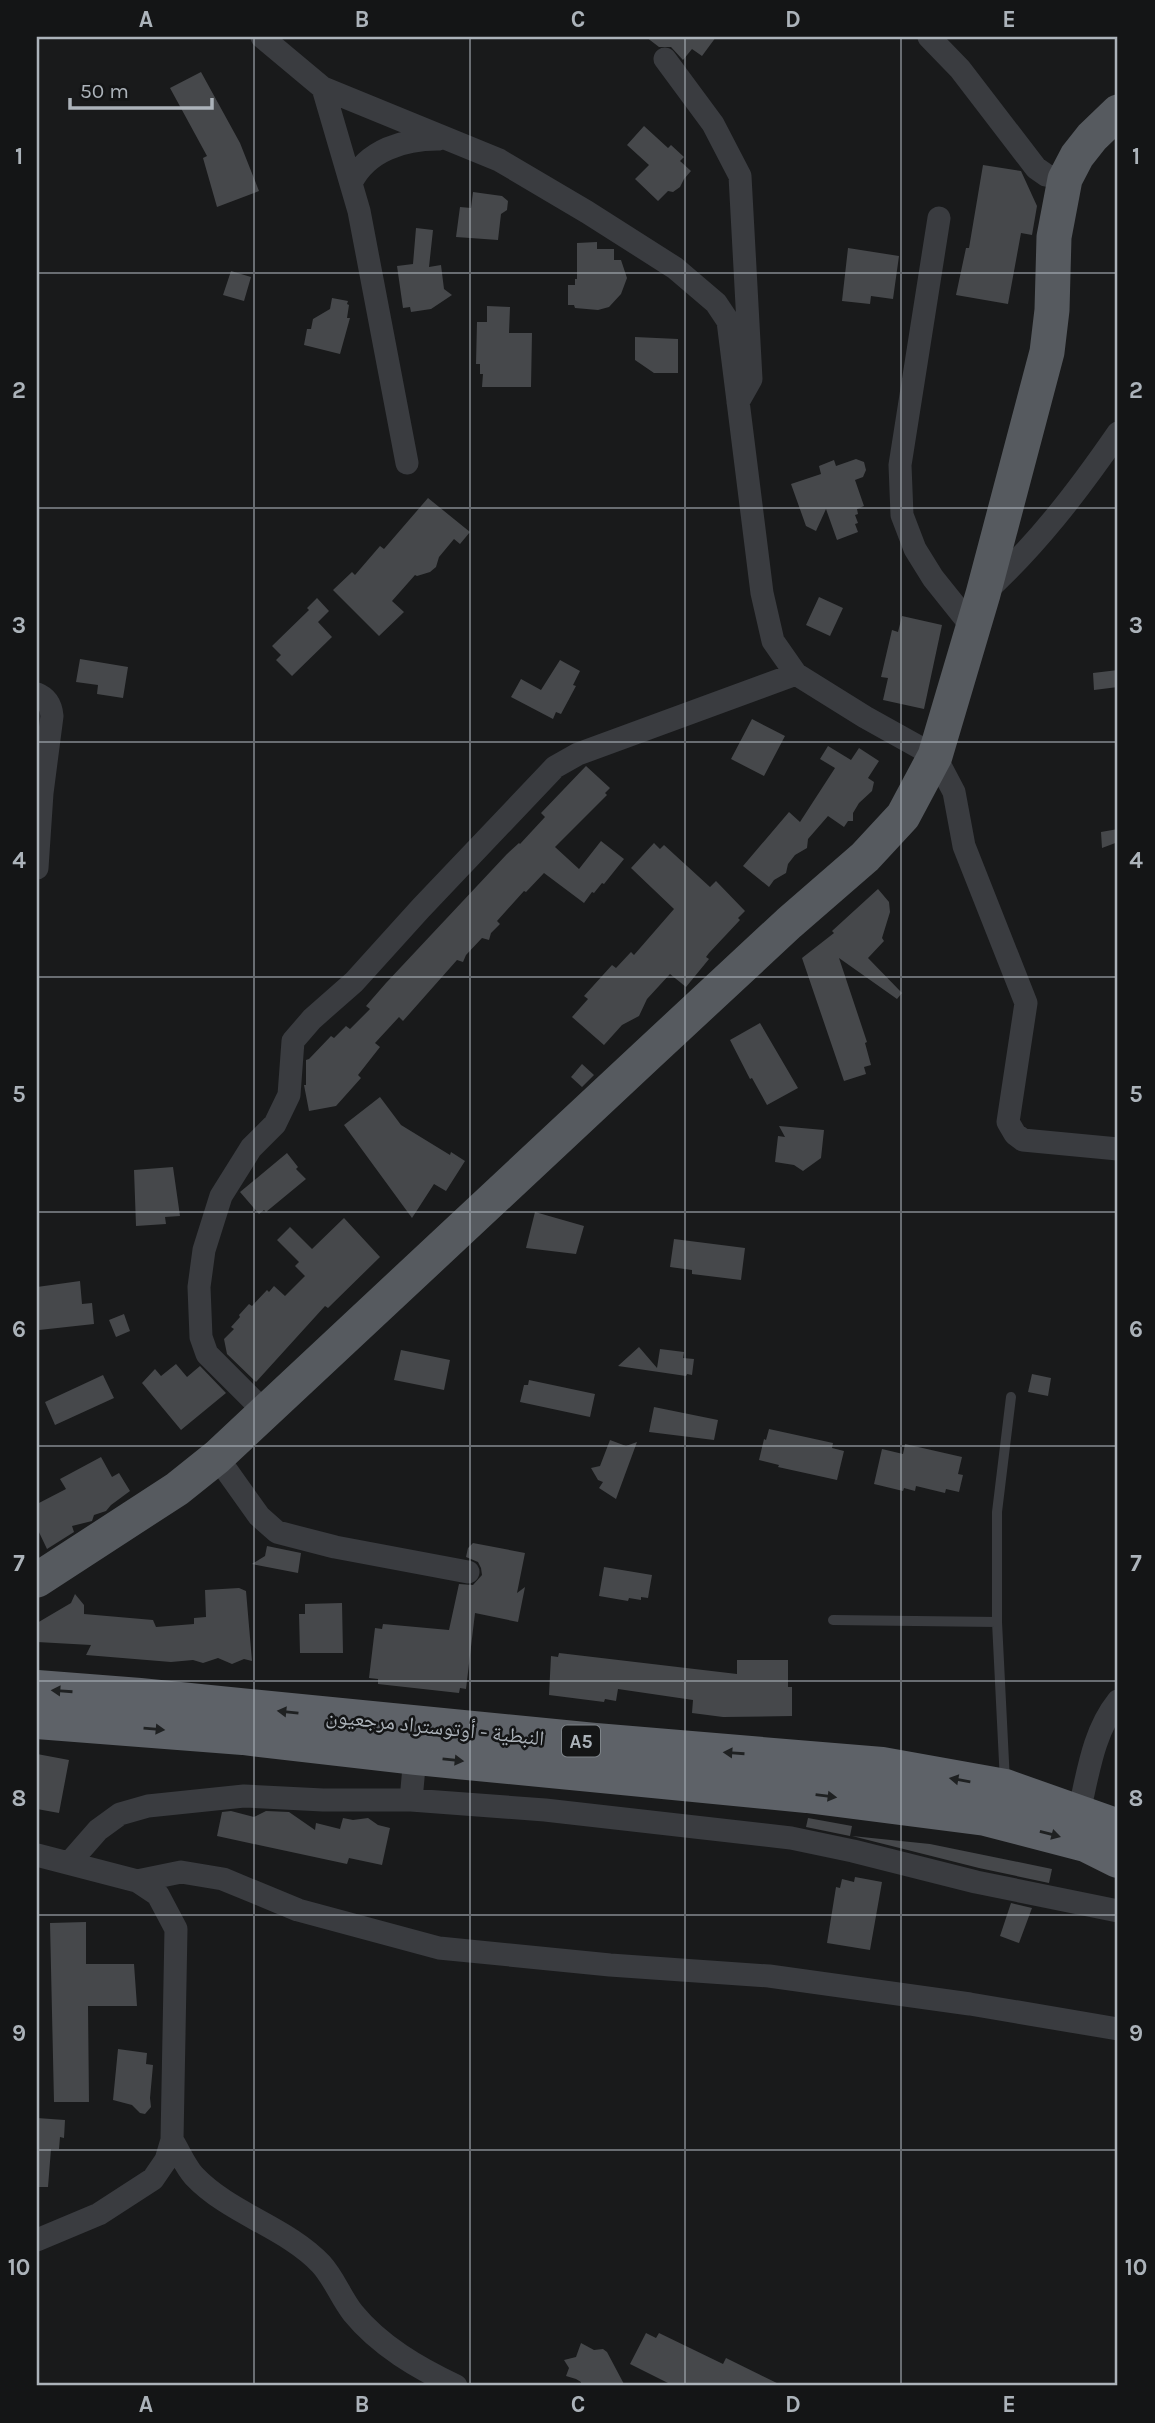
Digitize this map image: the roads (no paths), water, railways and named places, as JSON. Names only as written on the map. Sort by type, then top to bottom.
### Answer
[{"type":"highway","name":"النبطية - أوتوستراد مرجعيون","points":[[37,1689],[595,1742],[882,1766],[1005,1788],[1118,1828]]},
{"type":"highway","name":"النبطية - أوتوستراد مرجعيون","points":[[37,1720],[243,1736],[415,1756],[807,1794],[986,1816],[1086,1843],[1118,1859]]},
{"type":"main road","points":[[40,1575],[177,1489],[217,1457],[789,923],[865,857],[903,816],[935,755],[983,594],[1046,352],[1052,310],[1055,237],[1065,179],[1077,156],[1092,137],[1118,112]]},
{"type":"street","points":[[262,37],[323,88],[499,160],[664,261],[716,303],[728,321],[762,593],[773,641],[796,674],[865,717],[935,755],[954,792],[964,846],[1026,1003],[1008,1122],[1015,1134],[1023,1140],[1118,1149]]},
{"type":"street","points":[[929,37],[960,69],[1036,168],[1046,175],[1065,179]]},
{"type":"street","points":[[665,59],[713,124],[740,176],[751,379],[738,402]]},
{"type":"street","points":[[323,88],[359,211],[407,463]]},
{"type":"street","points":[[351,183],[356,172],[387,148],[402,142],[445,138]]},
{"type":"street","points":[[939,218],[900,466],[902,515],[915,549],[933,578],[973,628]]},
{"type":"street","points":[[983,594],[1017,564],[1047,529],[1118,433]]},
{"type":"street","points":[[267,1413],[207,1354],[201,1337],[199,1287],[204,1250],[221,1196],[251,1148],[275,1124],[289,1095],[293,1041],[312,1019],[355,982],[555,767],[578,754],[796,674]]},
{"type":"street","points":[[37,694],[43,696],[51,706],[52,716],[43,780],[37,868]]},
{"type":"street","points":[[217,1457],[259,1516],[277,1532],[335,1547],[468,1572]]},
{"type":"street","points":[[1079,1812],[1094,1745],[1108,1713],[1118,1701]]},
{"type":"street","points":[[411,1800],[415,1756]]},
{"type":"street","points":[[70,1862],[98,1830],[120,1814],[148,1805],[244,1796],[323,1800],[411,1800],[571,1813],[791,1838],[976,1882],[1118,1911]]},
{"type":"street","points":[[37,1855],[137,1881],[158,1895],[176,1929],[172,2140],[166,2160],[153,2179],[99,2214],[37,2240]]},
{"type":"street","points":[[137,1881],[181,1872],[223,1879],[298,1910],[439,1948],[610,1965],[769,1976],[970,2004],[1118,2029]]},
{"type":"street","points":[[172,2140],[194,2175],[239,2210],[297,2245],[321,2264],[351,2310],[373,2335],[411,2361],[456,2386]]},
{"type":"lane","points":[[1005,1788],[997,1622],[997,1512],[1011,1397]]},
{"type":"lane","points":[[833,1620],[997,1622]]}]
